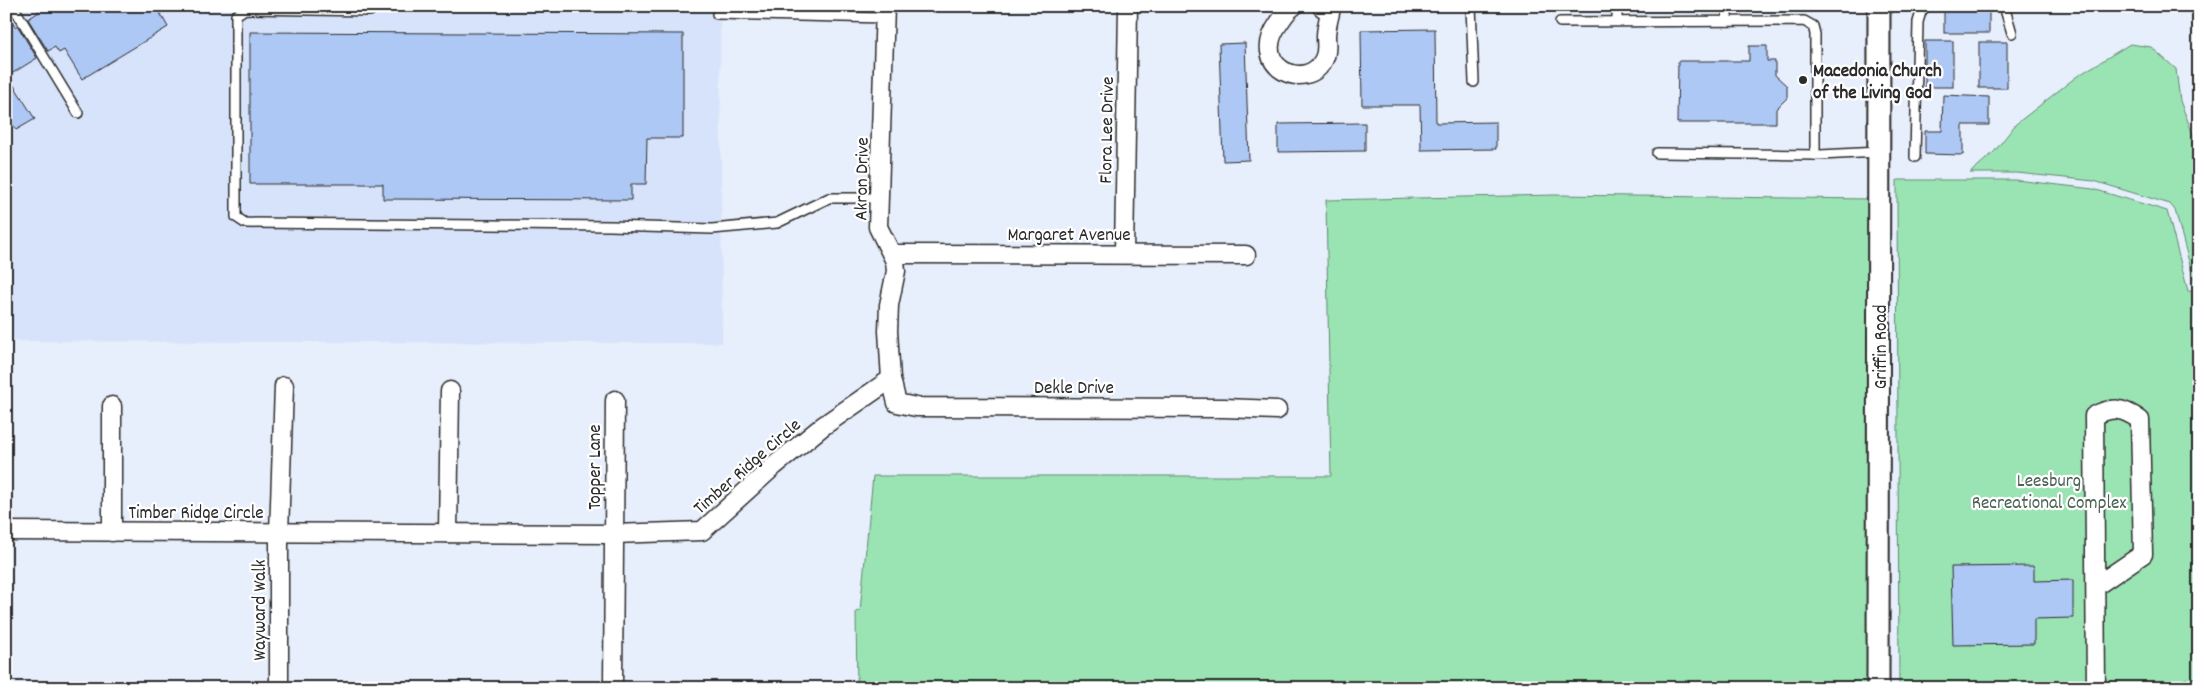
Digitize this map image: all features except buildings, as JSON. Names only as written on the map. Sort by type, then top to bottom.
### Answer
[{"type":"street","name":"Flora Lee Drive","points":[[1124,254],[1128,6]]},
{"type":"street","points":[[1294,6],[1288,10],[1272,32],[1269,43],[1270,55],[1275,65],[1284,72],[1295,75],[1312,71],[1324,60],[1330,13],[1321,6]]},
{"type":"street","name":"Griffin Road","points":[[1878,688],[1879,6]]},
{"type":"street","name":"Akron Drive","points":[[885,12],[878,227],[892,254],[896,271],[889,305],[890,379]]},
{"type":"street","name":"Margaret Avenue","points":[[892,254],[1246,255]]},
{"type":"street","name":"Dekle Drive","points":[[890,379],[897,403],[916,407],[1277,410]]},
{"type":"street","name":"Timber Ridge Circle","points":[[6,531],[614,534],[702,532],[774,466],[822,426],[890,379]]},
{"type":"street","name":"Timber Ridge Circle","points":[[279,533],[284,386]]},
{"type":"street","points":[[448,533],[450,391]]},
{"type":"street","name":"Topper Lane","points":[[614,534],[615,400]]},
{"type":"street","name":"Timber Ridge Circle","points":[[112,406],[112,532]]},
{"type":"street","points":[[2096,586],[2143,554],[2140,420],[2121,409],[2102,411],[2094,416],[2096,688]]},
{"type":"street","name":"Wayward Walk","points":[[279,533],[279,688]]},
{"type":"street","points":[[613,688],[614,534]]},
{"type":"lane","points":[[13,6],[78,113]]},
{"type":"lane","points":[[1471,6],[1474,82]]},
{"type":"lane","points":[[1616,6],[1617,21]]},
{"type":"lane","points":[[1727,6],[1727,21]]},
{"type":"lane","points":[[1915,157],[1918,22],[1921,12],[1926,6]]},
{"type":"lane","points":[[2004,6],[2012,33]]},
{"type":"lane","points":[[370,11],[245,9],[236,15],[236,217],[245,222],[610,226],[712,230],[777,222],[829,198],[879,198]]},
{"type":"lane","points":[[717,14],[885,12]]},
{"type":"lane","points":[[1560,22],[1804,21],[1812,26],[1815,34],[1815,155]]},
{"type":"lane","points":[[1657,153],[1815,155],[1880,152]]},
{"type":"path","points":[[2138,688],[2199,678]]},
{"type":"shaded area","points":[[6,6],[720,6],[722,343],[6,341]]},
{"type":"green space","points":[[2130,44],[2151,47],[2176,69],[2180,101],[2199,150],[2199,285],[2195,284],[2175,210],[2170,204],[2094,181],[2017,173],[1970,173],[1994,152],[2016,124],[2076,77]]},
{"type":"green space","name":"Leesburg Recreational Complex","points":[[1897,180],[2016,180],[2093,189],[2167,211],[2188,291],[2199,292],[2199,688],[1899,688]]},
{"type":"green space","points":[[1555,195],[1870,199],[1868,688],[857,688],[856,612],[860,611],[873,476],[1331,476],[1326,200]]},
{"type":"place","name":"Macedonia Church of the Living God","points":[[1803,80]]}]
